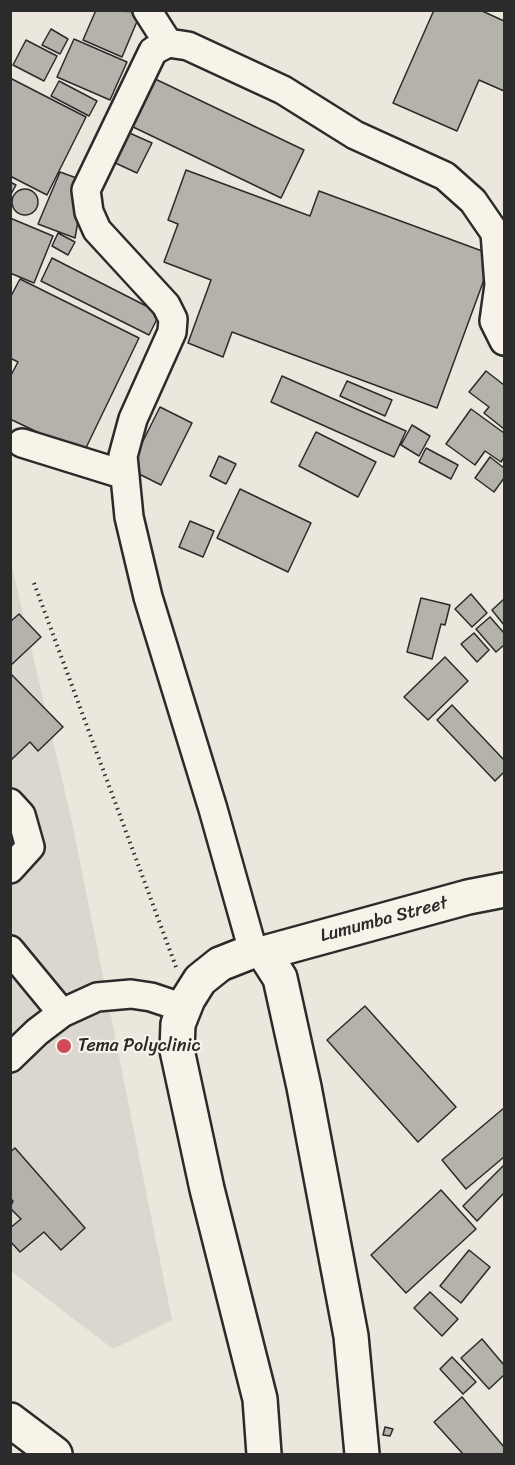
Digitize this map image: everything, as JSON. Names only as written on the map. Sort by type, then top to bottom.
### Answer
[{"type":"main road","name":"Lumumba Street","points":[[186,1003],[200,980],[220,964],[468,897],[504,890]]},
{"type":"main road","points":[[258,952],[280,978],[304,1087],[351,1336],[362,1455]]},
{"type":"main road","points":[[186,1003],[178,1024],[177,1050],[207,1189],[260,1399],[264,1455]]},
{"type":"main road","points":[[10,1420],[55,1455]]},
{"type":"street","points":[[147,10],[168,43]]},
{"type":"street","points":[[258,952],[148,597],[129,517],[123,456],[133,419],[172,332],[173,320],[166,305],[97,230],[89,212],[86,190],[153,51],[168,43],[188,46],[283,90],[355,135],[444,176],[472,201],[495,233],[499,285],[494,321],[504,341]]},
{"type":"street","points":[[22,443],[125,476]]},
{"type":"street","points":[[10,803],[21,815],[30,847],[10,869]]},
{"type":"street","points":[[10,950],[62,1013]]},
{"type":"street","points":[[10,1058],[37,1032],[62,1013],[97,997],[131,993],[186,1003]]},
{"type":"path","points":[[34,582],[186,1003]]},
{"type":"shaded area","name":"Tema Polyclinic","points":[[10,558],[72,822],[172,1320],[113,1349],[11,1271]]},
{"type":"building","points":[[96,10],[141,12],[122,57],[83,40]]},
{"type":"building","points":[[434,10],[480,10],[504,21],[504,91],[479,80],[457,131],[393,103]]},
{"type":"building","points":[[51,29],[68,39],[60,54],[42,45]]},
{"type":"building","points":[[74,39],[127,62],[110,100],[57,77]]},
{"type":"building","points":[[26,40],[57,56],[44,81],[13,65]]},
{"type":"building","points":[[151,77],[304,150],[281,198],[129,125]]},
{"type":"building","points":[[10,78],[86,117],[47,195],[10,176]]},
{"type":"building","points":[[59,81],[97,101],[89,116],[51,96]]},
{"type":"building","points":[[125,131],[152,143],[137,173],[111,161]]},
{"type":"building","points":[[186,170],[310,216],[319,191],[493,255],[437,408],[232,332],[223,357],[188,343],[211,280],[164,262],[178,224],[168,220]]},
{"type":"building","points":[[60,172],[85,181],[75,238],[38,224]]},
{"type":"building","points":[[10,182],[16,185],[10,196]]},
{"type":"building","points":[[25,189],[34,193],[38,202],[34,211],[25,215],[16,211],[12,202],[16,193]]},
{"type":"building","points":[[10,218],[53,236],[34,283],[10,273]]},
{"type":"building","points":[[58,233],[75,242],[68,255],[52,246]]},
{"type":"building","points":[[52,258],[160,313],[149,335],[41,281]]},
{"type":"building","points":[[20,279],[139,338],[83,454],[10,419],[10,377],[18,362],[10,358],[10,298]]},
{"type":"building","points":[[486,371],[504,385],[504,429],[484,413],[489,407],[469,392]]},
{"type":"building","points":[[282,376],[406,431],[394,457],[271,402]]},
{"type":"building","points":[[347,381],[392,400],[385,416],[340,396]]},
{"type":"building","points":[[160,407],[192,423],[161,485],[129,469]]},
{"type":"building","points":[[471,409],[504,433],[504,457],[501,462],[485,451],[475,465],[446,444]]},
{"type":"building","points":[[412,425],[430,436],[419,456],[401,445]]},
{"type":"building","points":[[316,432],[376,462],[358,497],[299,466]]},
{"type":"building","points":[[426,448],[458,465],[451,479],[419,462]]},
{"type":"building","points":[[219,456],[236,464],[226,484],[210,476]]},
{"type":"building","points":[[490,457],[504,468],[504,478],[494,492],[475,478]]},
{"type":"building","points":[[240,489],[311,523],[288,572],[217,538]]},
{"type":"building","points":[[190,521],[214,531],[203,557],[179,547]]},
{"type":"building","points":[[471,594],[487,613],[472,627],[455,609]]},
{"type":"building","points":[[421,598],[450,605],[445,625],[441,624],[432,659],[407,652]]},
{"type":"building","points":[[504,599],[504,625],[492,610]]},
{"type":"building","points":[[19,614],[41,637],[10,666],[10,622]]},
{"type":"building","points":[[490,617],[504,633],[504,645],[496,652],[476,629]]},
{"type":"building","points":[[474,633],[489,650],[477,662],[461,644]]},
{"type":"building","points":[[445,657],[468,681],[428,720],[404,697]]},
{"type":"building","points":[[10,673],[63,727],[38,751],[30,742],[10,761]]},
{"type":"building","points":[[452,705],[504,760],[504,772],[495,781],[437,720]]},
{"type":"building","points":[[365,1006],[456,1107],[418,1142],[327,1040]]},
{"type":"building","points":[[504,1108],[504,1157],[466,1189],[442,1160]]},
{"type":"building","points":[[15,1148],[85,1228],[61,1250],[44,1232],[20,1252],[10,1241],[10,1228],[21,1219],[10,1208],[13,1201],[10,1198],[10,1152]]},
{"type":"building","points":[[504,1165],[504,1193],[477,1221],[463,1206]]},
{"type":"building","points":[[441,1190],[476,1229],[406,1293],[371,1255]]},
{"type":"building","points":[[469,1250],[490,1267],[461,1303],[440,1286]]},
{"type":"building","points":[[430,1292],[458,1319],[442,1336],[414,1308]]},
{"type":"building","points":[[482,1339],[504,1365],[504,1375],[489,1389],[461,1358]]},
{"type":"building","points":[[452,1357],[476,1382],[463,1394],[440,1369]]},
{"type":"building","points":[[462,1397],[504,1447],[504,1454],[463,1454],[434,1422]]},
{"type":"building","points":[[385,1427],[393,1429],[390,1436],[383,1435]]},
{"type":"place","name":"Tema Polyclinic","points":[[64,1046]]}]
